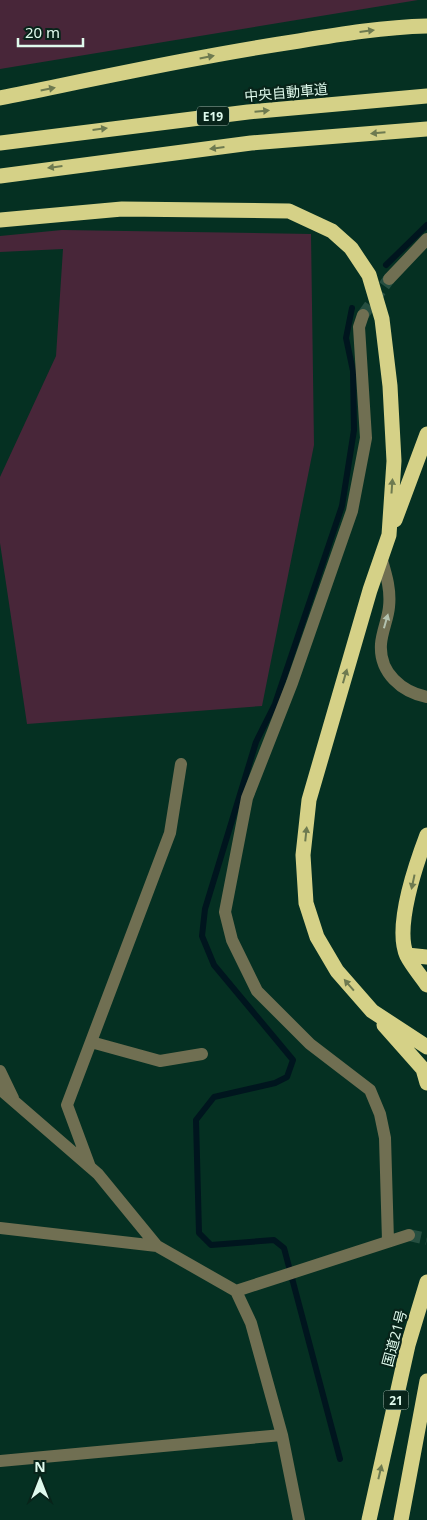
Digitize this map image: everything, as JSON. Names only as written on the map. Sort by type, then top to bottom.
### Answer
[{"type":"highway","points":[[0,98],[255,47],[381,29],[427,26]]},
{"type":"highway","name":"中央自動車道","points":[[0,143],[248,112],[427,96]]},
{"type":"highway","name":"E19","points":[[0,176],[251,144],[427,129]]},
{"type":"highway","points":[[0,220],[122,208],[290,211],[332,231],[351,248],[369,275],[382,319],[390,386],[394,460],[389,535]]},
{"type":"highway","points":[[427,434],[381,557],[309,800],[303,855],[306,903],[317,937],[337,971],[423,1069],[427,1083]]},
{"type":"highway","points":[[427,835],[417,860],[402,932],[407,955],[427,985]]},
{"type":"highway","points":[[407,955],[427,957]]},
{"type":"highway","points":[[372,1011],[427,1047]]},
{"type":"highway","name":"国道21号","points":[[369,1520],[408,1345],[427,1282]]},
{"type":"highway","name":"21","points":[[401,1520],[427,1381]]},
{"type":"street","points":[[389,279],[427,239]]},
{"type":"street","points":[[363,315],[359,327],[366,438],[352,511],[292,682],[247,798],[225,912],[232,940],[257,991],[310,1044],[370,1090],[380,1114],[386,1138],[388,1241]]},
{"type":"street","points":[[381,557],[389,582],[389,608],[380,646],[383,661],[389,675],[400,686],[413,694],[427,697]]},
{"type":"street","points":[[90,1167],[67,1105],[170,833],[181,764]]},
{"type":"street","points":[[91,1042],[160,1061],[202,1054]]},
{"type":"street","points":[[0,1071],[14,1099]]},
{"type":"street","points":[[0,1089],[14,1099],[90,1167],[157,1246],[236,1291],[250,1323],[282,1435],[299,1520]]},
{"type":"street","points":[[0,1228],[157,1246]]},
{"type":"street","points":[[236,1291],[409,1235]]},
{"type":"street","points":[[0,1462],[282,1435]]},
{"type":"shaded area","points":[[0,0],[418,0],[0,69]]},
{"type":"shaded area","points":[[62,230],[311,234],[314,445],[262,706],[27,724],[0,543],[0,477],[56,356],[63,249],[0,252],[0,236]]},
{"type":"waterway","points":[[386,265],[427,225]]},
{"type":"waterway","points":[[340,1459],[284,1248],[274,1240],[211,1245],[199,1233],[196,1120],[214,1097],[275,1083],[287,1077],[293,1060],[214,965],[202,936],[205,909],[256,742],[275,704],[342,506],[354,430],[353,371],[346,338],[352,308]]},
{"type":"tunnel","points":[[363,315],[389,279]]},
{"type":"tunnel","points":[[409,1235],[427,1239]]}]
